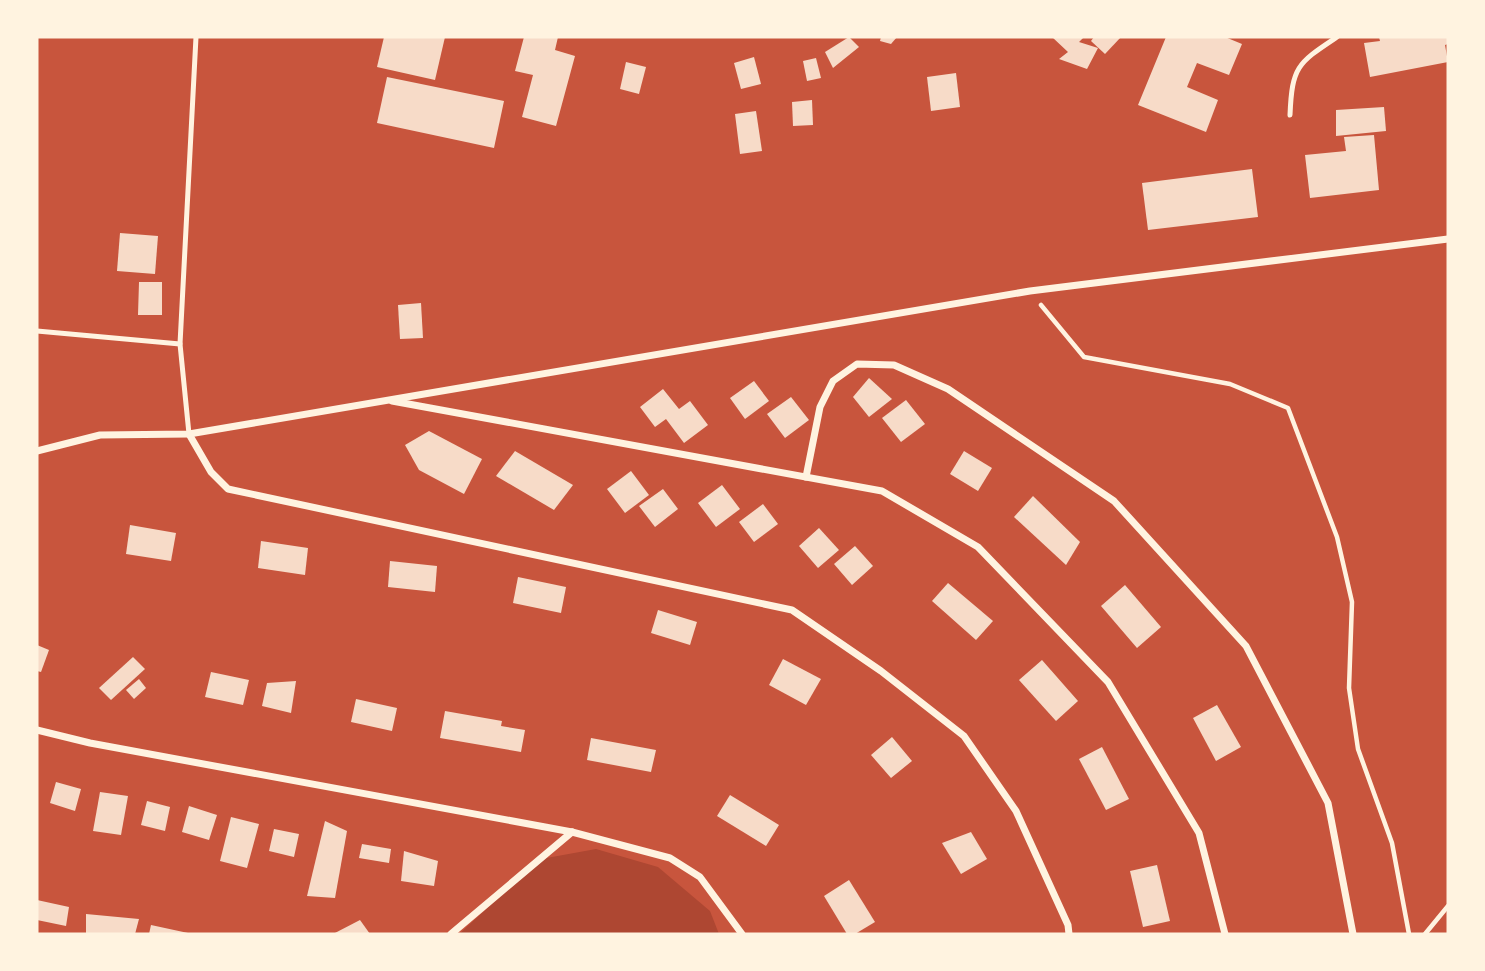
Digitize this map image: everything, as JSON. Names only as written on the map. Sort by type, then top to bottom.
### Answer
[{"type":"street","points":[[37,451],[100,435],[189,434],[1030,291],[1448,239]]},
{"type":"street","points":[[806,477],[820,407],[833,381],[857,364],[894,365],[948,389],[1114,501],[1247,646],[1328,803],[1353,934]]},
{"type":"street","points":[[386,400],[882,491],[978,547],[1108,682],[1199,833],[1224,934]]},
{"type":"street","points":[[189,434],[211,472],[228,489],[792,610],[881,671],[964,736],[1016,811],[1068,925],[1069,934]]},
{"type":"street","points":[[37,730],[90,744],[572,832],[670,858],[700,877],[742,934]]},
{"type":"street","points":[[452,934],[572,832]]},
{"type":"lane","points":[[189,434],[180,344],[196,37]]},
{"type":"lane","points":[[1290,115],[1291,82],[1306,58],[1337,37]]},
{"type":"lane","points":[[37,331],[180,344]]},
{"type":"path","points":[[1030,291],[1084,357],[1230,384],[1288,408],[1340,550],[1352,602],[1349,688],[1358,749],[1392,843],[1409,934]]},
{"type":"path","points":[[1425,934],[1448,906]]},
{"type":"shaded area","points":[[596,849],[658,867],[710,911],[719,934],[459,934],[541,859]]},
{"type":"building","points":[[384,37],[445,37],[435,80],[377,67]]},
{"type":"building","points":[[524,37],[558,37],[555,50],[575,56],[556,126],[522,117],[533,75],[515,71]]},
{"type":"building","points":[[849,37],[859,47],[833,68],[825,52]]},
{"type":"building","points":[[881,37],[897,37],[891,44],[880,41]]},
{"type":"building","points":[[1052,37],[1084,37],[1079,42],[1098,48],[1087,69],[1059,59],[1068,52]]},
{"type":"building","points":[[1094,37],[1121,37],[1105,54],[1091,41]]},
{"type":"building","points":[[1166,37],[1225,37],[1242,44],[1229,75],[1197,63],[1187,87],[1218,100],[1206,132],[1138,105]]},
{"type":"building","points":[[1379,37],[1448,37],[1448,44],[1445,45],[1448,62],[1370,77],[1364,43],[1380,41]]},
{"type":"building","points":[[754,57],[761,84],[741,89],[734,63]]},
{"type":"building","points":[[816,58],[821,78],[807,81],[803,61]]},
{"type":"building","points":[[626,62],[646,67],[639,94],[620,89]]},
{"type":"building","points":[[956,73],[960,107],[931,111],[927,77]]},
{"type":"building","points":[[387,77],[504,101],[494,148],[377,123]]},
{"type":"building","points":[[812,100],[813,125],[793,126],[792,102]]},
{"type":"building","points":[[1384,107],[1386,131],[1336,136],[1336,110]]},
{"type":"building","points":[[756,111],[762,151],[740,154],[735,114]]},
{"type":"building","points":[[1374,135],[1379,190],[1310,198],[1305,155],[1346,151],[1344,137]]},
{"type":"building","points":[[1252,169],[1258,217],[1148,230],[1142,183]]},
{"type":"building","points":[[120,233],[158,236],[155,274],[117,271]]},
{"type":"building","points":[[139,282],[162,282],[162,315],[138,315]]},
{"type":"building","points":[[421,303],[423,338],[400,339],[398,305]]},
{"type":"building","points":[[869,378],[892,399],[869,417],[853,397]]},
{"type":"building","points":[[754,381],[769,401],[745,419],[730,398]]},
{"type":"building","points":[[663,389],[679,409],[690,401],[708,425],[684,443],[666,419],[655,427],[640,407]]},
{"type":"building","points":[[791,397],[809,420],[785,438],[767,414]]},
{"type":"building","points":[[906,400],[925,424],[901,442],[882,418]]},
{"type":"building","points":[[429,431],[482,459],[464,494],[419,470],[405,445]]},
{"type":"building","points":[[515,451],[573,485],[554,510],[496,476]]},
{"type":"building","points":[[964,451],[992,468],[978,491],[950,474]]},
{"type":"building","points":[[631,471],[649,495],[625,513],[607,489]]},
{"type":"building","points":[[722,485],[740,509],[716,527],[698,503]]},
{"type":"building","points":[[663,489],[678,509],[655,527],[639,506]]},
{"type":"building","points":[[1033,496],[1080,542],[1066,565],[1014,517]]},
{"type":"building","points":[[763,504],[778,524],[754,542],[739,522]]},
{"type":"building","points":[[130,525],[176,533],[171,561],[126,554]]},
{"type":"building","points":[[819,528],[839,550],[818,568],[799,546]]},
{"type":"building","points":[[261,541],[308,548],[305,575],[258,568]]},
{"type":"building","points":[[855,546],[873,566],[852,585],[834,564]]},
{"type":"building","points":[[390,561],[437,566],[435,592],[388,587]]},
{"type":"building","points":[[518,577],[566,587],[561,613],[513,603]]},
{"type":"building","points":[[948,583],[993,621],[976,640],[932,601]]},
{"type":"building","points":[[1125,585],[1161,627],[1137,648],[1101,606]]},
{"type":"building","points":[[658,610],[697,622],[690,645],[651,633]]},
{"type":"building","points":[[37,645],[49,650],[41,672],[37,671]]},
{"type":"building","points":[[133,657],[145,669],[111,700],[99,688]]},
{"type":"building","points":[[783,659],[821,679],[806,705],[769,685]]},
{"type":"building","points":[[1042,660],[1078,701],[1056,721],[1019,680]]},
{"type":"building","points":[[211,672],[249,680],[243,705],[205,697]]},
{"type":"building","points":[[139,679],[146,688],[134,699],[126,690]]},
{"type":"building","points":[[296,681],[291,713],[262,706],[267,683]]},
{"type":"building","points":[[356,699],[397,708],[392,731],[351,722]]},
{"type":"building","points":[[1217,705],[1241,747],[1216,761],[1193,718]]},
{"type":"building","points":[[445,711],[502,721],[501,726],[525,730],[521,752],[440,738]]},
{"type":"building","points":[[892,737],[912,761],[891,778],[871,755]]},
{"type":"building","points":[[591,738],[656,750],[651,772],[587,760]]},
{"type":"building","points":[[1102,747],[1129,799],[1106,810],[1079,759]]},
{"type":"building","points":[[56,782],[81,789],[75,811],[50,803]]},
{"type":"building","points":[[100,792],[128,796],[121,835],[93,831]]},
{"type":"building","points":[[730,795],[779,825],[766,846],[717,816]]},
{"type":"building","points":[[147,801],[170,807],[165,831],[141,825]]},
{"type":"building","points":[[189,806],[217,815],[209,840],[182,832]]},
{"type":"building","points":[[231,817],[259,824],[247,868],[220,861]]},
{"type":"building","points":[[325,821],[347,831],[335,898],[307,896]]},
{"type":"building","points":[[274,829],[299,834],[294,857],[269,851]]},
{"type":"building","points":[[971,832],[987,859],[961,874],[942,843]]},
{"type":"building","points":[[362,844],[391,849],[389,863],[359,858]]},
{"type":"building","points":[[404,851],[438,861],[434,886],[401,881]]},
{"type":"building","points":[[1157,865],[1170,921],[1143,927],[1130,871]]},
{"type":"building","points":[[849,880],[875,922],[855,934],[847,934],[824,896]]},
{"type":"building","points":[[37,900],[69,907],[66,926],[37,920]]},
{"type":"building","points":[[86,914],[139,919],[135,934],[86,934]]},
{"type":"building","points":[[360,920],[370,934],[333,934]]},
{"type":"building","points":[[151,925],[188,933],[188,934],[149,934]]}]
